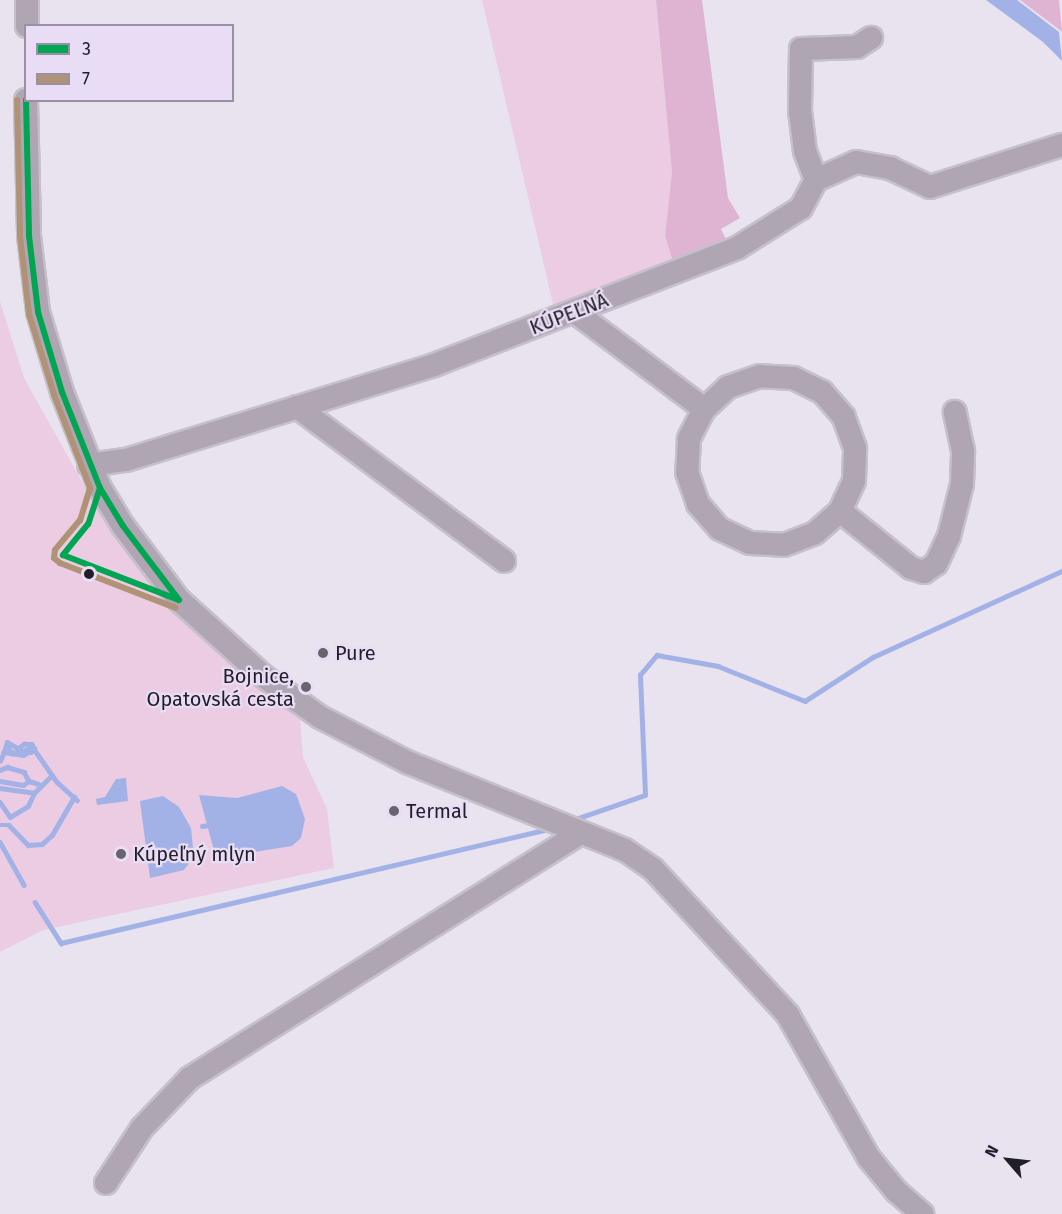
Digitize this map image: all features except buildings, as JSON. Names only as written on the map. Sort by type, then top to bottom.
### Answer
[{"type":"street","points":[[27,0],[27,24]]},
{"type":"street","points":[[871,38],[857,46],[801,49],[800,111],[805,151],[816,180],[856,162],[890,168],[930,187],[1062,145]]},
{"type":"street","points":[[26,102],[29,236],[38,312],[89,465],[100,488],[123,526],[179,600],[263,676],[320,717],[407,762],[625,850],[653,869],[682,896],[730,955],[788,1014],[869,1158],[896,1191],[922,1214]]},
{"type":"street","name":"KÚPEĽNÁ","points":[[89,465],[126,460],[434,365],[575,312],[736,248],[801,208],[816,180]]},
{"type":"street","points":[[575,312],[704,409]]},
{"type":"street","points":[[760,376],[793,378],[822,392],[844,417],[855,448],[854,481],[840,511],[815,533],[784,545],[750,543],[720,529],[698,504],[687,472],[689,439],[704,409],[729,387],[760,376]]},
{"type":"street","points":[[297,407],[504,561]]},
{"type":"street","points":[[840,511],[911,568],[924,572],[936,564],[950,536],[962,484],[963,452],[955,412]]},
{"type":"street","points":[[106,1183],[142,1128],[190,1078],[581,834]]},
{"type":"shaded area","points":[[482,0],[656,0],[672,172],[665,236],[674,265],[554,308]]},
{"type":"shaded area","points":[[656,0],[702,0],[728,198],[740,218],[721,229],[728,244],[674,265],[665,236],[672,172]]},
{"type":"shaded area","points":[[1020,0],[1059,0],[1062,32],[1061,31]]},
{"type":"shaded area","points":[[0,301],[24,378],[108,528],[212,647],[300,718],[303,757],[327,809],[334,868],[43,930],[0,952]]},
{"type":"water","points":[[986,0],[1017,0],[1059,32],[1062,61],[1043,42]]},
{"type":"water","points":[[126,778],[128,801],[97,805],[96,799],[105,797],[116,779]]},
{"type":"water","points":[[282,786],[296,794],[305,819],[301,838],[292,846],[216,858],[199,795],[237,798]]},
{"type":"water","points":[[163,796],[179,807],[191,828],[194,857],[184,870],[150,878],[140,801]]},
{"type":"waterway","points":[[573,820],[645,795],[640,675],[657,655],[718,666],[805,701],[873,657],[1062,571]]},
{"type":"waterway","points":[[12,754],[8,748],[4,752],[7,742],[25,752]]},
{"type":"waterway","points":[[17,749],[24,744],[32,744],[34,749]]},
{"type":"waterway","points":[[9,751],[20,754],[28,748],[31,752]]},
{"type":"waterway","points":[[0,761],[4,752],[23,755],[34,749],[57,782],[77,800]]},
{"type":"waterway","points":[[0,770],[7,767],[24,772],[29,781],[39,784]]},
{"type":"waterway","points":[[0,788],[34,793],[52,775]]},
{"type":"waterway","points":[[0,781],[23,785],[29,781]]},
{"type":"waterway","points":[[0,802],[10,817],[28,806],[34,793]]},
{"type":"waterway","points":[[0,825],[9,825],[28,845],[42,844],[52,835],[74,797]]},
{"type":"waterway","points":[[202,826],[209,825]]},
{"type":"waterway","points":[[35,902],[61,943],[548,829]]},
{"type":"waterway","points":[[0,842],[24,885]]},
{"type":"transit line","name":"7","points":[[17,100],[20,236],[29,314],[54,395],[90,488],[80,520],[55,550],[54,558],[60,563],[176,608]]},
{"type":"transit line","name":"3","points":[[26,102],[29,236],[38,312],[62,392],[100,488],[123,526],[179,600]]},
{"type":"transit line","name":"3","points":[[100,488],[88,524],[63,555],[179,600]]},
{"type":"place","name":"Pure","points":[[323,653]]},
{"type":"place","name":"Bojnice, Opatovská cesta","points":[[306,687]]},
{"type":"place","name":"Termal","points":[[394,811]]},
{"type":"place","name":"Kúpeľný mlyn","points":[[121,854]]}]
